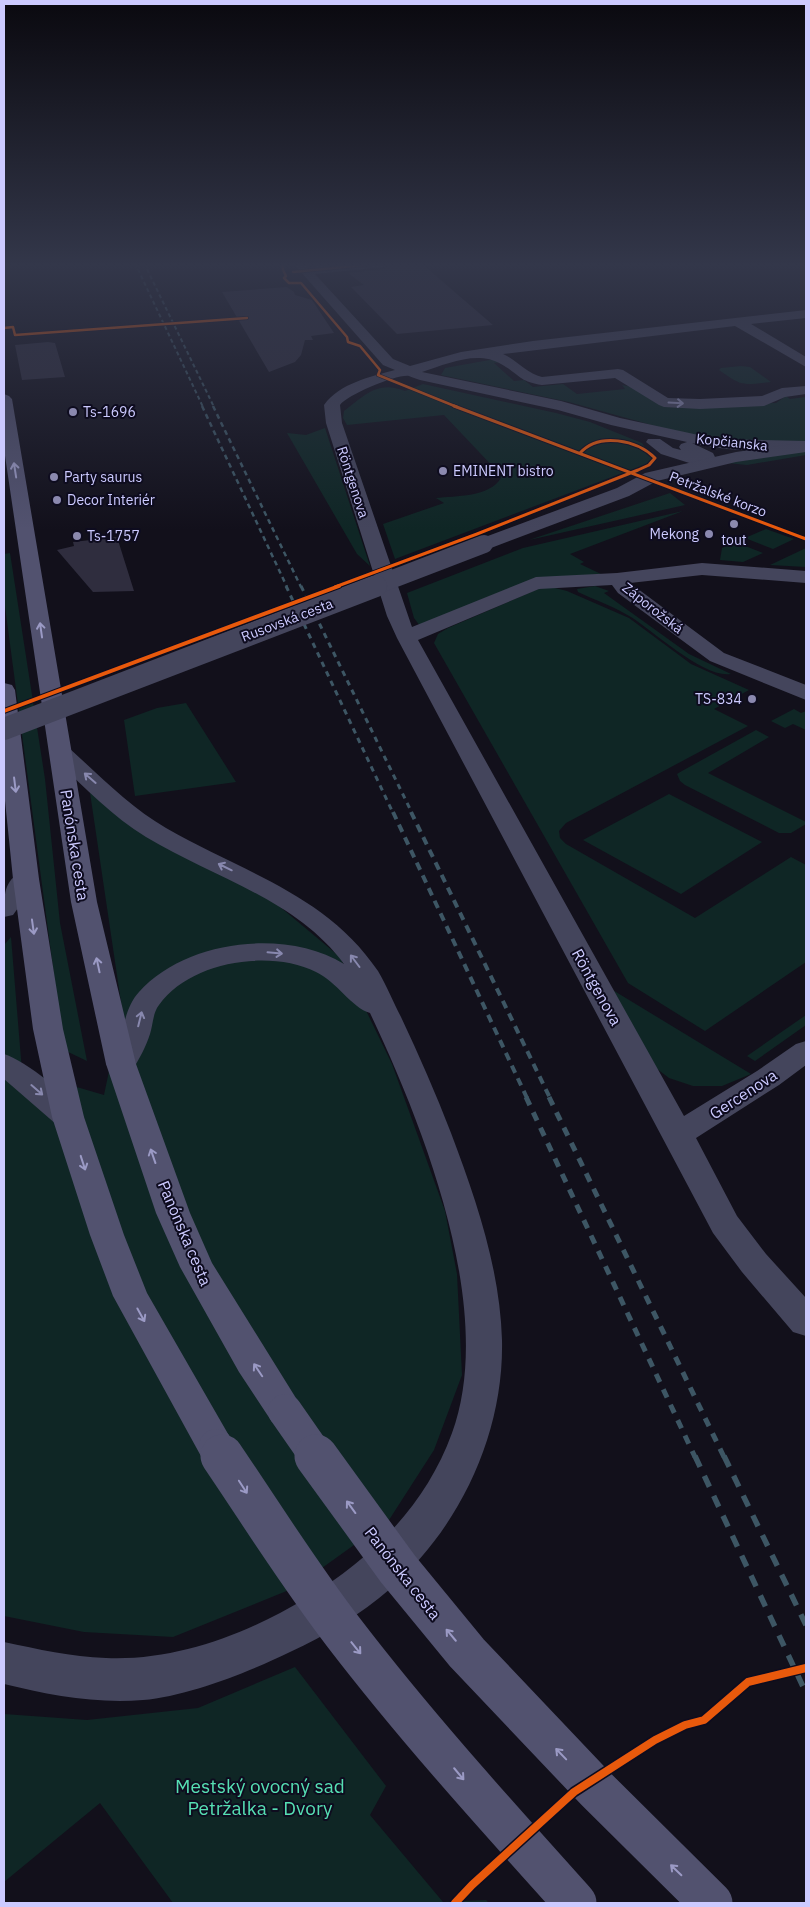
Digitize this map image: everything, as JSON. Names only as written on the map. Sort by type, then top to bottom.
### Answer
[{"type":"main road","name":"Panónska cesta","points":[[4,399],[84,902],[122,1064],[173,1213],[197,1266],[252,1361],[285,1411],[382,1549],[415,1592],[516,1708],[711,1903]]},
{"type":"main road","points":[[4,690],[26,879],[48,1029],[68,1117],[107,1235],[131,1296],[216,1446],[275,1536],[344,1632],[461,1776],[575,1903]]},
{"type":"street","name":"Kopčianska","points":[[379,352],[388,362],[435,380],[561,406],[659,432],[717,444],[806,447]]},
{"type":"street","name":"Röntgenova","points":[[487,352],[461,356],[362,385],[334,400],[331,410],[334,423],[394,606],[407,638],[678,1134],[725,1224],[754,1263],[806,1322]]},
{"type":"street","points":[[487,352],[507,362],[530,379],[536,380],[618,373],[664,402],[700,404],[764,401],[782,393],[806,390]]},
{"type":"street","points":[[788,352],[806,363]]},
{"type":"street","name":"Kopčianska","points":[[617,422],[667,451],[705,463],[707,457],[659,432]]},
{"type":"street","name":"Rusovská cesta","points":[[4,729],[623,492],[651,477],[705,463],[806,447]]},
{"type":"street","points":[[651,477],[668,463],[667,451]]},
{"type":"street","name":"Rusovská cesta","points":[[570,512],[758,468],[806,459]]},
{"type":"street","points":[[623,492],[698,474],[705,463],[724,468],[758,468]]},
{"type":"street","name":"Záporožská","points":[[617,579],[702,569],[806,577]]},
{"type":"street","points":[[407,638],[419,631],[528,584],[617,579]]},
{"type":"street","name":"Záporožská","points":[[617,579],[625,589],[717,657],[806,693]]},
{"type":"street","points":[[4,1663],[24,1668],[104,1680],[143,1679],[176,1673],[224,1659],[288,1633],[371,1579],[411,1539],[439,1502],[473,1433],[482,1392],[485,1335],[477,1265],[458,1194],[411,1069],[367,976],[340,943],[314,919],[263,886],[149,828],[118,804],[61,753]]},
{"type":"street","points":[[4,909],[26,879]]},
{"type":"street","points":[[122,1064],[137,1029],[141,1012],[155,990],[179,972],[193,966],[236,954],[260,952],[284,954],[310,959],[324,965],[354,987],[386,1019]]},
{"type":"street","name":"Gercenova","points":[[678,1134],[768,1078],[806,1051]]},
{"type":"street","points":[[4,1064],[68,1117]]},
{"type":"green space","points":[[495,359],[503,362],[494,363],[514,381],[524,380],[533,387],[563,384],[577,394],[625,389],[622,385],[632,387],[657,403],[713,405],[776,403],[786,396],[790,399],[806,397],[806,441],[736,443],[666,429],[569,402],[441,375],[445,368]]},
{"type":"green space","points":[[750,367],[771,382],[743,384],[719,370],[721,368]]},
{"type":"green space","points":[[423,384],[590,422],[642,443],[652,458],[646,464],[395,559],[383,524],[444,503],[436,498],[462,496],[489,489],[501,478],[498,472],[444,415],[347,425],[343,418],[344,411],[365,395],[379,388],[387,387],[405,391]]},
{"type":"green space","points":[[325,428],[370,566],[357,554],[287,433],[306,435]]},
{"type":"green space","points":[[806,451],[806,455],[747,465],[727,463]]},
{"type":"green space","points":[[670,493],[685,505],[529,540]]},
{"type":"green space","points":[[683,511],[570,554],[584,562],[580,564],[601,574],[536,580],[420,626],[414,618],[407,593],[523,548]]},
{"type":"green space","points":[[766,529],[794,539],[773,549],[745,538]]},
{"type":"green space","points":[[735,542],[763,553],[743,562],[720,560],[722,548]]},
{"type":"green space","points":[[806,548],[806,567],[770,565]]},
{"type":"green space","points":[[10,553],[45,779],[60,923],[87,1061],[64,1050],[4,599],[4,554]]},
{"type":"green space","points":[[595,586],[609,591],[604,593],[689,654],[731,674],[720,674],[694,662],[631,617],[578,592],[577,589]]},
{"type":"green space","points":[[551,587],[567,591],[629,618],[691,664],[749,690],[714,709],[748,726],[566,823],[559,831],[560,838],[566,844],[695,918],[791,857],[806,865],[806,962],[705,1031],[628,983],[434,643],[438,634],[448,628],[538,589]]},
{"type":"green space","points":[[186,703],[236,782],[135,796],[124,720],[157,708]]},
{"type":"green space","points":[[794,709],[801,713],[806,711],[806,730],[793,724],[785,728],[771,721]]},
{"type":"green space","points":[[756,730],[769,737],[708,773],[806,822],[806,824],[791,833],[779,833],[685,785],[680,781],[677,774]]},
{"type":"green space","points":[[89,786],[273,901],[340,957],[392,1064],[445,1211],[457,1274],[462,1375],[434,1450],[389,1520],[294,1588],[173,1637],[84,1632],[4,1616],[4,945],[11,937],[22,1071],[104,1095],[122,1009]]},
{"type":"green space","points":[[669,794],[762,842],[681,894],[583,840]]},
{"type":"green space","points":[[611,989],[751,1074],[722,1086],[693,1086],[669,1078],[652,1065]]},
{"type":"green space","points":[[806,1015],[806,1025],[755,1061],[747,1056]]},
{"type":"green space","name":"Mestský ovocný sad Petržalka - Dvory","points":[[295,1667],[386,1786],[370,1815],[443,1902],[486,1900],[489,1903],[173,1903],[100,1803],[4,1882],[4,1714],[87,1720],[198,1708]]},
{"type":"building","points":[[16,352],[58,352],[65,377],[22,380]]},
{"type":"building","points":[[257,352],[302,352],[295,362],[269,372]]},
{"type":"building","points":[[117,537],[134,591],[93,592],[57,550],[74,546],[73,542]]},
{"type":"railway","points":[[177,352],[203,407]]},
{"type":"railway","points":[[187,352],[214,407]]},
{"type":"railway","points":[[202,406],[287,587]]},
{"type":"railway","points":[[213,406],[301,587]]},
{"type":"railway","points":[[286,586],[393,813]]},
{"type":"railway","points":[[301,586],[412,813]]},
{"type":"railway","points":[[393,812],[527,1098]]},
{"type":"railway","points":[[411,812],[550,1098]]},
{"type":"railway","points":[[526,1097],[695,1457]]},
{"type":"railway","points":[[549,1097],[724,1457]]},
{"type":"railway","points":[[695,1456],[806,1693]]},
{"type":"railway","points":[[724,1456],[806,1625]]},
{"type":"cycle path","name":"Petržalské korzo","points":[[365,352],[380,370],[378,375],[423,394],[806,539]]},
{"type":"cycle path","points":[[4,711],[477,534],[638,470],[649,465],[655,458],[649,452],[634,444],[615,441],[597,442],[589,445],[580,453]]},
{"type":"cycle path","points":[[455,1903],[472,1885],[574,1792],[655,1740],[685,1725],[704,1720],[748,1682],[806,1668]]},
{"type":"place","name":"Ts-1696","points":[[73,412]]},
{"type":"place","name":"EMINENT bistro","points":[[443,471]]},
{"type":"place","name":"Party saurus","points":[[54,477]]},
{"type":"place","name":"Decor Interiér","points":[[57,500]]},
{"type":"place","name":"tout","points":[[734,524]]},
{"type":"place","name":"Mekong","points":[[709,534]]},
{"type":"place","name":"Ts-1757","points":[[77,536]]},
{"type":"place","name":"TS-834","points":[[752,699]]}]
